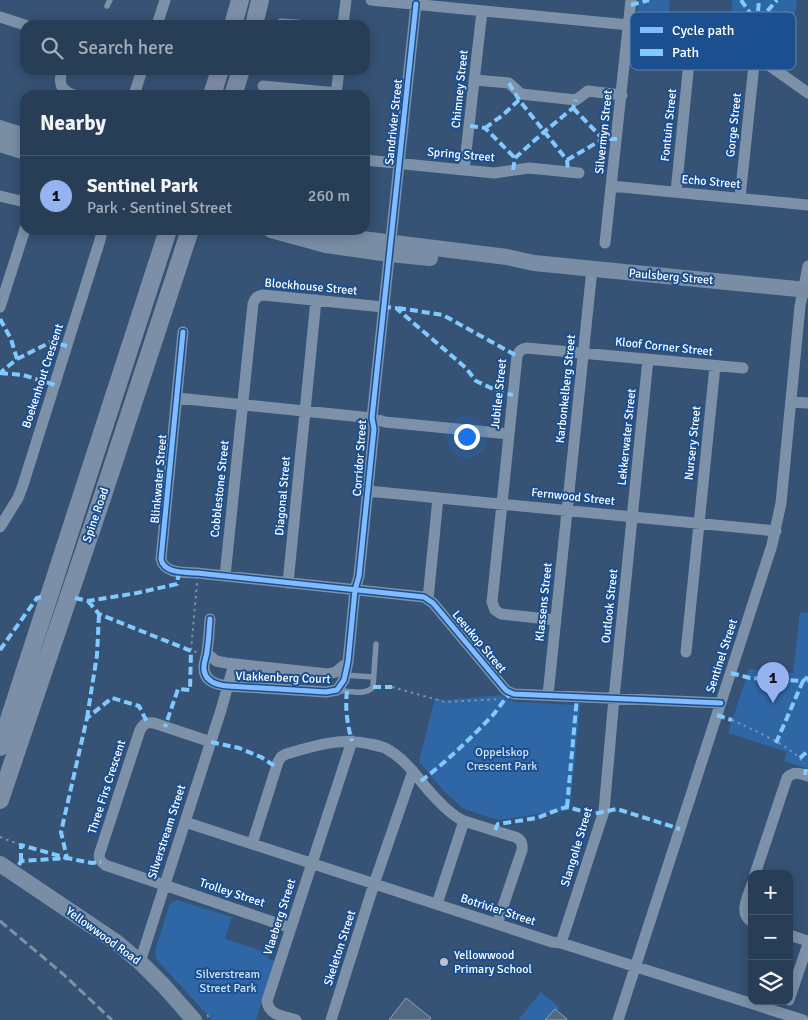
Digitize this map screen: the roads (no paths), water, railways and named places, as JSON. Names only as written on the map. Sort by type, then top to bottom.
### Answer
[{"type":"main road","points":[[235,20],[240,0]]},
{"type":"main road","points":[[255,20],[260,0]]},
{"type":"main road","points":[[214,90],[218,75]]},
{"type":"main road","points":[[235,90],[239,75]]},
{"type":"main road","name":"Spine Road","points":[[0,748],[166,235]]},
{"type":"main road","name":"Spine Road","points":[[0,800],[101,502],[188,235]]},
{"type":"street","points":[[151,0],[164,2],[159,20]]},
{"type":"street","points":[[344,20],[346,0]]},
{"type":"street","points":[[371,0],[416,4],[464,4],[482,11],[629,25]]},
{"type":"street","name":"Sandrivier Street","points":[[390,248],[416,4]]},
{"type":"street","name":"Chimney Street","points":[[464,170],[482,11]]},
{"type":"street","name":"Silvermyn Street","points":[[605,242],[630,12]]},
{"type":"street","points":[[0,17],[20,23]]},
{"type":"street","name":"Fontuin Street","points":[[676,192],[688,70]]},
{"type":"street","name":"Gorge Street","points":[[740,198],[753,70]]},
{"type":"street","points":[[776,70],[808,92]]},
{"type":"street","points":[[61,75],[61,86],[65,90]]},
{"type":"street","points":[[136,90],[140,75]]},
{"type":"street","points":[[336,90],[338,75]]},
{"type":"street","points":[[475,80],[509,83],[521,94],[576,100],[588,92],[622,95]]},
{"type":"street","points":[[263,86],[300,90]]},
{"type":"street","points":[[0,128],[20,134]]},
{"type":"street","points":[[0,144],[20,150]]},
{"type":"street","name":"Spring Street","points":[[370,161],[494,173],[529,168],[579,172]]},
{"type":"street","name":"Echo Street","points":[[611,186],[808,205]]},
{"type":"street","points":[[0,196],[20,201]]},
{"type":"street","points":[[0,307],[23,235]]},
{"type":"street","name":"Boekenhout Crescent","points":[[0,527],[14,505],[23,485],[100,235]]},
{"type":"street","name":"Paulsberg Street","points":[[289,235],[326,245],[507,257],[534,263],[592,270],[806,290]]},
{"type":"street","name":"Paulsberg Street","points":[[337,235],[390,248]]},
{"type":"street","name":"Corridor Street","points":[[348,662],[368,491],[374,429],[372,418],[390,248]]},
{"type":"street","name":"Sentinel Street","points":[[618,1020],[776,531],[781,503],[800,306],[806,290],[808,266]]},
{"type":"street","name":"Karbonkelberg Street","points":[[567,511],[592,270]]},
{"type":"street","name":"Blockhouse Street","points":[[242,406],[253,304],[256,298],[263,295],[384,307]]},
{"type":"street","name":"Diagonal Street","points":[[288,583],[316,300]]},
{"type":"street","name":"Blinkwater Street","points":[[183,332],[162,562],[170,570],[225,576]]},
{"type":"street","name":"Jubilee Street","points":[[556,620],[501,614],[492,605],[509,434],[518,352],[527,348],[583,353]]},
{"type":"street","name":"Kloof Corner Street","points":[[583,353],[743,368]]},
{"type":"street","name":"Lekkerwater Street","points":[[633,517],[648,359]]},
{"type":"street","name":"Nursery Street","points":[[686,652],[715,366]]},
{"type":"street","points":[[176,398],[509,434]]},
{"type":"street","points":[[791,402],[808,403]]},
{"type":"street","name":"Cobblestone Street","points":[[225,576],[242,406]]},
{"type":"street","name":"Fernwood Street","points":[[368,491],[776,531]]},
{"type":"street","points":[[225,576],[419,596],[428,599],[438,498]]},
{"type":"street","name":"Klassens Street","points":[[548,696],[567,511]]},
{"type":"street","name":"Outlook Street","points":[[614,698],[633,517]]},
{"type":"street","name":"Leeukop Street","points":[[428,599],[507,691],[514,694],[721,702]]},
{"type":"street","points":[[207,653],[210,619]]},
{"type":"street","name":"Vlakkenberg Court","points":[[207,653],[216,661],[328,674],[336,672],[348,662],[344,680],[336,690],[326,692],[216,685],[210,681],[203,667],[207,653]]},
{"type":"street","name":"Vlakkenberg Court","points":[[221,710],[234,664]]},
{"type":"street","name":"Slangolie Street","points":[[561,943],[604,811],[614,698]]},
{"type":"street","name":"Silverstream Street","points":[[140,962],[221,710]]},
{"type":"street","name":"Three Firs Crescent","points":[[165,886],[105,865],[99,859],[100,852],[140,730],[144,724],[154,723],[211,742]]},
{"type":"street","points":[[252,844],[281,757],[322,744],[352,741],[385,748],[406,764],[456,817],[515,837],[522,842],[522,850],[497,924]]},
{"type":"street","name":"Vlaeberg Street","points":[[296,1020],[273,1012],[269,1008],[267,1001],[352,741]]},
{"type":"street","name":"Skeleton Street","points":[[331,1020],[374,884],[413,771]]},
{"type":"street","points":[[756,870],[786,778],[796,772],[807,772]]},
{"type":"street","points":[[437,904],[464,821]]},
{"type":"street","name":"Botrivier Street","points":[[185,822],[552,942],[561,943],[803,1020]]},
{"type":"street","name":"Yellowwood Road","points":[[0,864],[116,942],[140,962],[194,1020]]},
{"type":"street","name":"Trolley Street","points":[[165,886],[291,928]]},
{"type":"street","points":[[748,897],[744,910],[745,916],[748,919]]},
{"type":"street","points":[[793,936],[808,942],[793,989]]},
{"type":"street","points":[[785,1014],[788,1005]]},
{"type":"lane","points":[[336,690],[365,692],[372,687],[376,644]]},
{"type":"lane","points":[[344,675],[373,677]]},
{"type":"railway","points":[[0,921],[63,974],[112,1020]]},
{"type":"place","name":"Sentinel Park","points":[[773,703]]},
{"type":"place","name":"Yellowwood Primary School","points":[[444,962]]},
{"type":"park label","name":"Oppelskop Crescent Park","points":[[502,759]]},
{"type":"park label","name":"Silverstream Street Park","points":[[228,981]]}]
